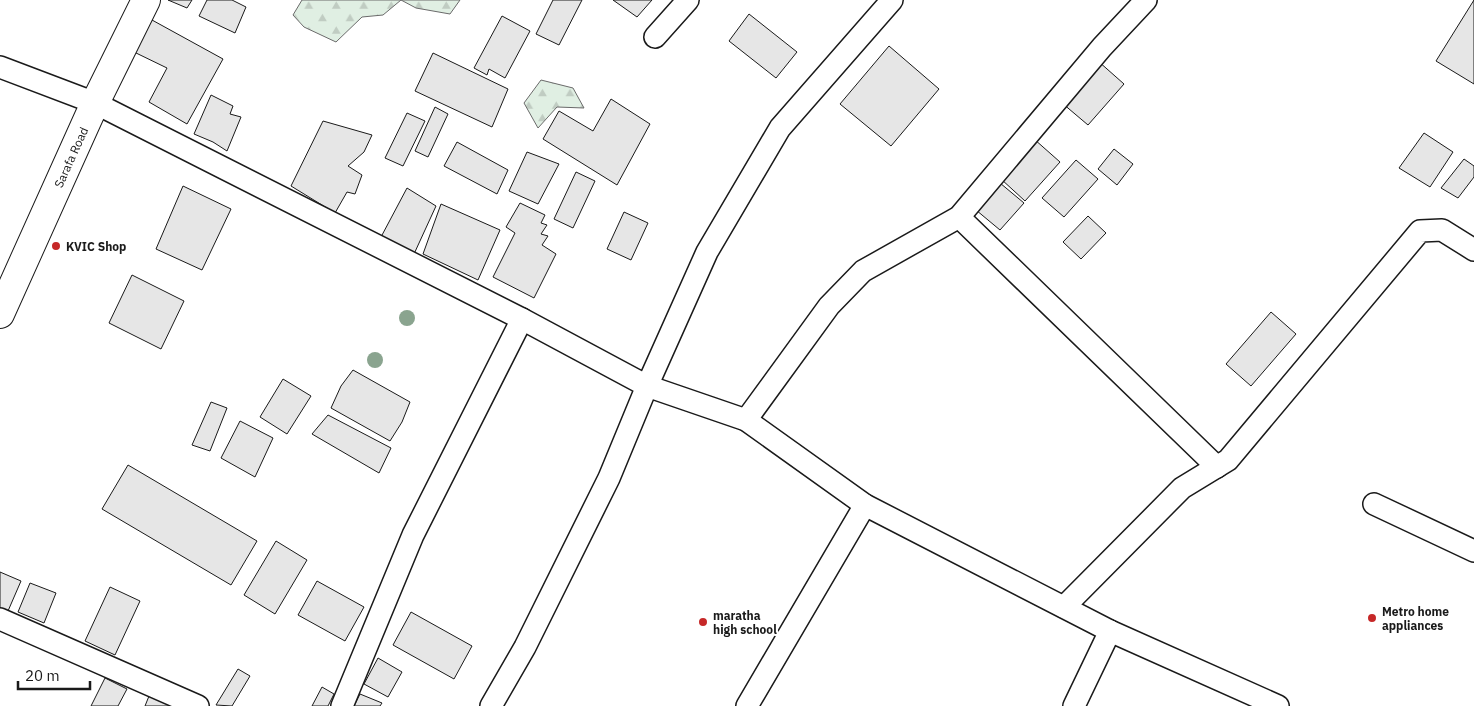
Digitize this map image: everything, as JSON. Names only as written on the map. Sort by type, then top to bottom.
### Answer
[{"type":"street","name":"Sarafa Road","points":[[0,314],[96,103],[146,0]]},
{"type":"street","points":[[655,37],[688,0]]},
{"type":"street","points":[[491,706],[525,647],[609,478],[647,386],[707,252],[780,128],[892,0]]},
{"type":"street","points":[[746,420],[829,306],[864,271],[958,217],[1102,47],[1146,0]]},
{"type":"street","points":[[0,67],[96,103],[522,320],[647,386],[746,420],[865,505],[1110,631],[1278,706]]},
{"type":"street","points":[[958,217],[1217,467]]},
{"type":"street","points":[[1064,607],[1182,488],[1228,460],[1420,231],[1442,230],[1474,250]]},
{"type":"street","points":[[342,706],[414,535],[522,320]]},
{"type":"street","points":[[1374,504],[1474,551]]},
{"type":"street","points":[[747,706],[865,505]]},
{"type":"street","points":[[0,619],[198,706]]},
{"type":"street","points":[[1074,706],[1110,631]]},
{"type":"green space","points":[[302,0],[401,0],[383,15],[362,17],[336,42],[304,27],[293,15]]},
{"type":"green space","points":[[401,0],[460,0],[450,14],[416,8]]},
{"type":"green space","points":[[541,80],[573,88],[584,108],[557,107],[538,128],[524,103]]},
{"type":"building","points":[[168,0],[192,0],[187,8]]},
{"type":"building","points":[[207,0],[232,0],[246,7],[235,33],[199,16]]},
{"type":"building","points":[[553,0],[582,0],[559,45],[536,34]]},
{"type":"building","points":[[613,0],[652,0],[637,17]]},
{"type":"building","points":[[1474,0],[1474,84],[1436,61]]},
{"type":"building","points":[[749,14],[797,52],[776,78],[729,41]]},
{"type":"building","points":[[502,16],[530,31],[505,78],[489,69],[487,75],[474,68]]},
{"type":"building","points":[[152,20],[223,59],[187,124],[149,102],[167,68],[134,52]]},
{"type":"building","points":[[889,46],[939,89],[891,146],[840,104]]},
{"type":"building","points":[[433,53],[508,89],[492,127],[415,91]]},
{"type":"building","points":[[1098,61],[1124,84],[1088,125],[1062,103]]},
{"type":"building","points":[[211,95],[233,106],[230,114],[241,117],[227,151],[213,142],[194,134]]},
{"type":"building","points":[[611,99],[650,124],[617,185],[543,139],[559,111],[593,131]]},
{"type":"building","points":[[435,107],[448,114],[428,157],[415,151]]},
{"type":"building","points":[[407,113],[425,121],[403,166],[385,158]]},
{"type":"building","points":[[323,121],[372,135],[364,152],[348,166],[362,175],[355,194],[347,192],[335,213],[291,186]]},
{"type":"building","points":[[1424,133],[1453,152],[1430,187],[1399,168]]},
{"type":"building","points":[[1034,139],[1060,162],[1025,201],[1001,179]]},
{"type":"building","points":[[457,142],[508,170],[497,194],[444,166]]},
{"type":"building","points":[[1114,149],[1133,164],[1117,185],[1098,169]]},
{"type":"building","points":[[527,152],[559,164],[538,204],[509,191]]},
{"type":"building","points":[[1464,159],[1474,166],[1474,177],[1458,198],[1441,188]]},
{"type":"building","points":[[1076,160],[1098,179],[1064,217],[1042,198]]},
{"type":"building","points":[[576,172],[595,181],[573,228],[554,219]]},
{"type":"building","points":[[1000,183],[1024,203],[1000,230],[976,210]]},
{"type":"building","points":[[183,186],[231,209],[202,270],[156,249]]},
{"type":"building","points":[[407,188],[436,206],[414,254],[381,237]]},
{"type":"building","points":[[520,203],[545,215],[541,223],[547,225],[541,234],[548,236],[542,245],[556,254],[534,298],[493,277],[515,233],[506,227]]},
{"type":"building","points":[[441,204],[500,230],[478,280],[423,254]]},
{"type":"building","points":[[624,212],[648,223],[631,260],[607,249]]},
{"type":"building","points":[[1088,216],[1106,233],[1081,259],[1063,242]]},
{"type":"building","points":[[132,275],[184,301],[161,349],[109,323]]},
{"type":"building","points":[[1271,312],[1296,334],[1251,386],[1226,364]]},
{"type":"building","points":[[353,370],[410,402],[402,422],[390,441],[331,408],[341,386]]},
{"type":"building","points":[[283,379],[311,396],[287,434],[260,417]]},
{"type":"building","points":[[211,402],[227,408],[210,451],[192,445]]},
{"type":"building","points":[[328,415],[391,448],[379,473],[312,434]]},
{"type":"building","points":[[240,421],[273,438],[255,477],[221,458]]},
{"type":"building","points":[[128,465],[257,541],[231,585],[102,509]]},
{"type":"building","points":[[276,541],[307,560],[275,614],[244,595]]},
{"type":"building","points":[[0,572],[21,581],[8,611],[0,608]]},
{"type":"building","points":[[317,581],[364,607],[345,641],[298,615]]},
{"type":"building","points":[[30,583],[56,593],[44,623],[18,612]]},
{"type":"building","points":[[110,587],[140,601],[115,655],[85,641]]},
{"type":"building","points":[[411,612],[472,646],[454,679],[393,645]]},
{"type":"building","points":[[378,658],[402,672],[388,697],[364,684]]},
{"type":"building","points":[[238,669],[250,676],[232,706],[216,705]]},
{"type":"building","points":[[105,678],[127,689],[118,706],[91,706]]},
{"type":"building","points":[[322,687],[334,694],[328,706],[312,706]]},
{"type":"building","points":[[360,694],[382,703],[380,706],[354,706]]},
{"type":"building","points":[[149,696],[173,706],[145,706]]},
{"type":"place","name":"KVIC Shop","points":[[56,246]]},
{"type":"place","name":"Metro home appliances","points":[[1372,618]]},
{"type":"place","name":"maratha high school","points":[[703,622]]}]
